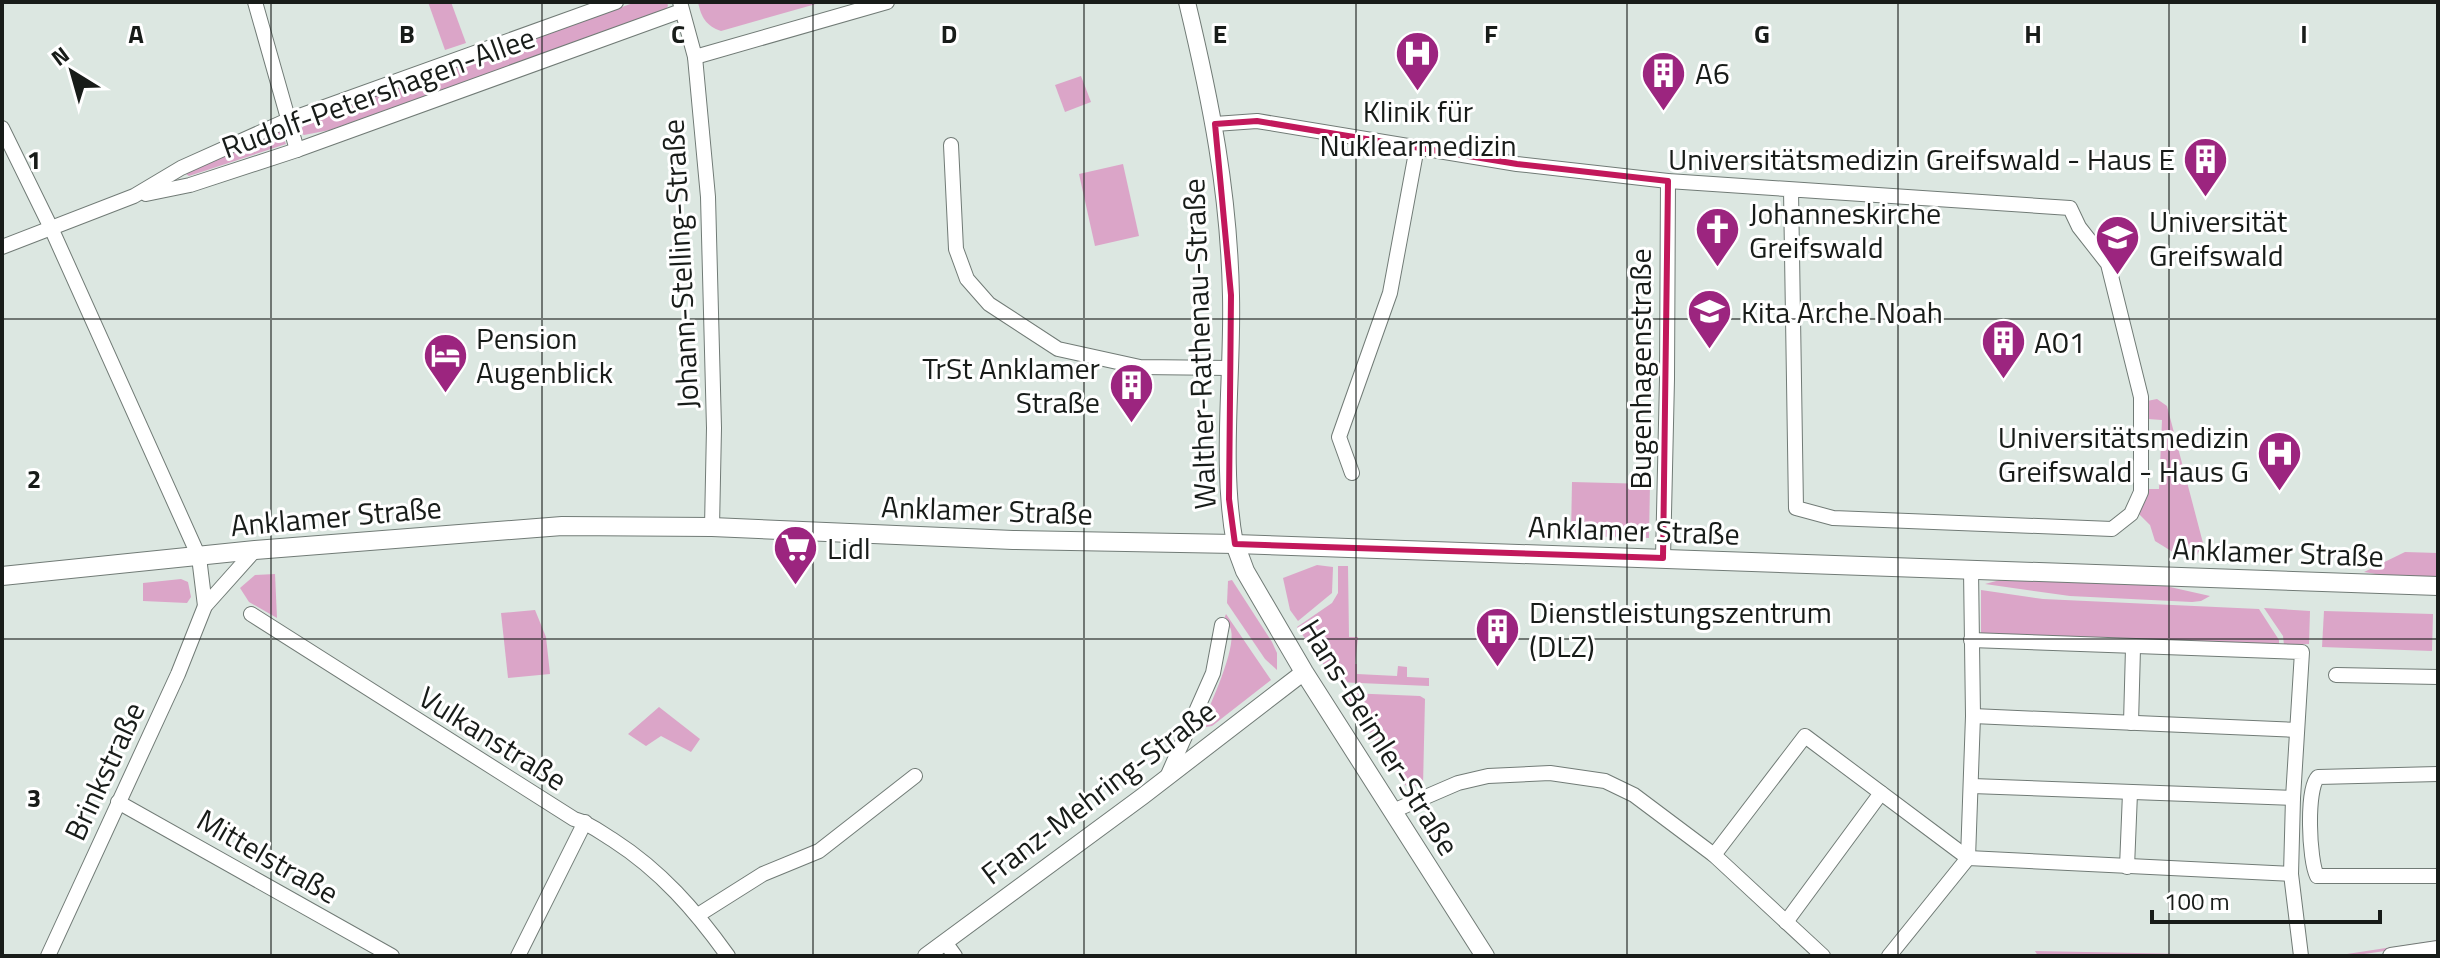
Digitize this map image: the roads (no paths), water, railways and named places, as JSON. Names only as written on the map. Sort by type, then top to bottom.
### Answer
[{"type":"main road","name":"Anklamer Straße","points":[[2,576],[255,550],[562,526],[712,527],[1013,540],[1235,544],[2438,586]]},
{"type":"main road","name":"Hans-Beimler-Straße","points":[[1235,544],[1245,571],[1304,672],[1485,956]]},
{"type":"street","points":[[255,2],[297,150]]},
{"type":"street","name":"Rudolf-Petershagen-Allee","points":[[2,247],[134,196],[181,168],[288,120],[616,2]]},
{"type":"street","points":[[695,57],[887,2]]},
{"type":"street","name":"Walther-Rathenau-Straße","points":[[1187,2],[1215,124],[1227,218],[1231,295],[1229,499],[1235,544]]},
{"type":"street","name":"Rudolf-Petershagen-Allee","points":[[134,196],[190,185],[297,150],[680,6]]},
{"type":"street","name":"Johann-Stelling-Straße","points":[[680,6],[695,57],[708,197],[714,428],[712,527]]},
{"type":"street","points":[[1215,124],[1257,121],[1517,164],[1668,181],[2070,208],[2079,227],[2108,264],[2141,397],[2141,492],[2131,514],[2112,529],[1833,518],[1796,508],[1791,190]]},
{"type":"street","name":"Brinkstraße","points":[[2,128],[52,230],[199,557],[205,606]]},
{"type":"street","points":[[951,145],[956,249],[967,279],[989,304],[1058,349],[1140,367],[1230,368]]},
{"type":"street","points":[[1352,473],[1339,437],[1390,293],[1417,147]]},
{"type":"street","name":"Bugenhagenstraße","points":[[1663,558],[1668,181]]},
{"type":"street","name":"Brinkstraße","points":[[48,956],[178,674],[205,606],[255,550]]},
{"type":"street","points":[[1889,956],[1968,858],[1973,716],[1971,570]]},
{"type":"street","name":"Vulkanstraße","points":[[251,614],[494,771],[574,819],[585,822],[634,854],[665,880],[698,915],[728,956]]},
{"type":"street","points":[[1167,777],[1213,673],[1222,625]]},
{"type":"street","points":[[1971,640],[2302,652],[2291,874],[2301,956]]},
{"type":"street","points":[[2131,723],[2133,648]]},
{"type":"street","name":"Franz-Mehring-Straße","points":[[926,956],[950,949],[1304,672]]},
{"type":"street","points":[[2336,675],[2438,677]]},
{"type":"street","points":[[1973,716],[2297,730]]},
{"type":"street","points":[[1714,855],[1805,736],[1968,858],[2291,874]]},
{"type":"street","points":[[1393,811],[1458,783],[1488,776],[1550,773],[1605,781],[1634,795],[1714,855],[1823,956]]},
{"type":"street","points":[[2438,774],[2318,777],[2312,784],[2311,827],[2311,865],[2317,876],[2438,876]]},
{"type":"street","points":[[698,915],[763,874],[819,851],[915,776]]},
{"type":"street","points":[[1972,786],[2293,798]]},
{"type":"street","points":[[1786,922],[1881,793]]},
{"type":"street","points":[[2127,867],[2130,793]]},
{"type":"street","name":"Mittelstraße","points":[[118,802],[392,956]]},
{"type":"street","points":[[518,956],[585,822]]},
{"type":"street","points":[[2391,956],[2438,949]]},
{"type":"place","name":"Klinik für Nuklearmedizin","points":[[1418,92]]},
{"type":"place","name":"A6","points":[[1664,112]]},
{"type":"place","name":"Universitätsmedizin Greifswald - Haus E","points":[[2206,198]]},
{"type":"place","name":"Johanneskirche Greifswald","points":[[1718,269]]},
{"type":"place","name":"Universität Greifswald","points":[[2118,277]]},
{"type":"place","name":"Kita Arche Noah","points":[[1710,351]]},
{"type":"place","name":"A01","points":[[2003,381]]},
{"type":"place","name":"Pension Augenblick","points":[[445,394]]},
{"type":"place","name":"TrSt Anklamer Straße","points":[[1131,424]]},
{"type":"place","name":"Universitätsmedizin Greifswald - Haus G","points":[[2280,493]]},
{"type":"place","name":"Lidl","points":[[796,587]]},
{"type":"place","name":"Dienstleistungszentrum (DLZ)","points":[[1498,668]]}]
